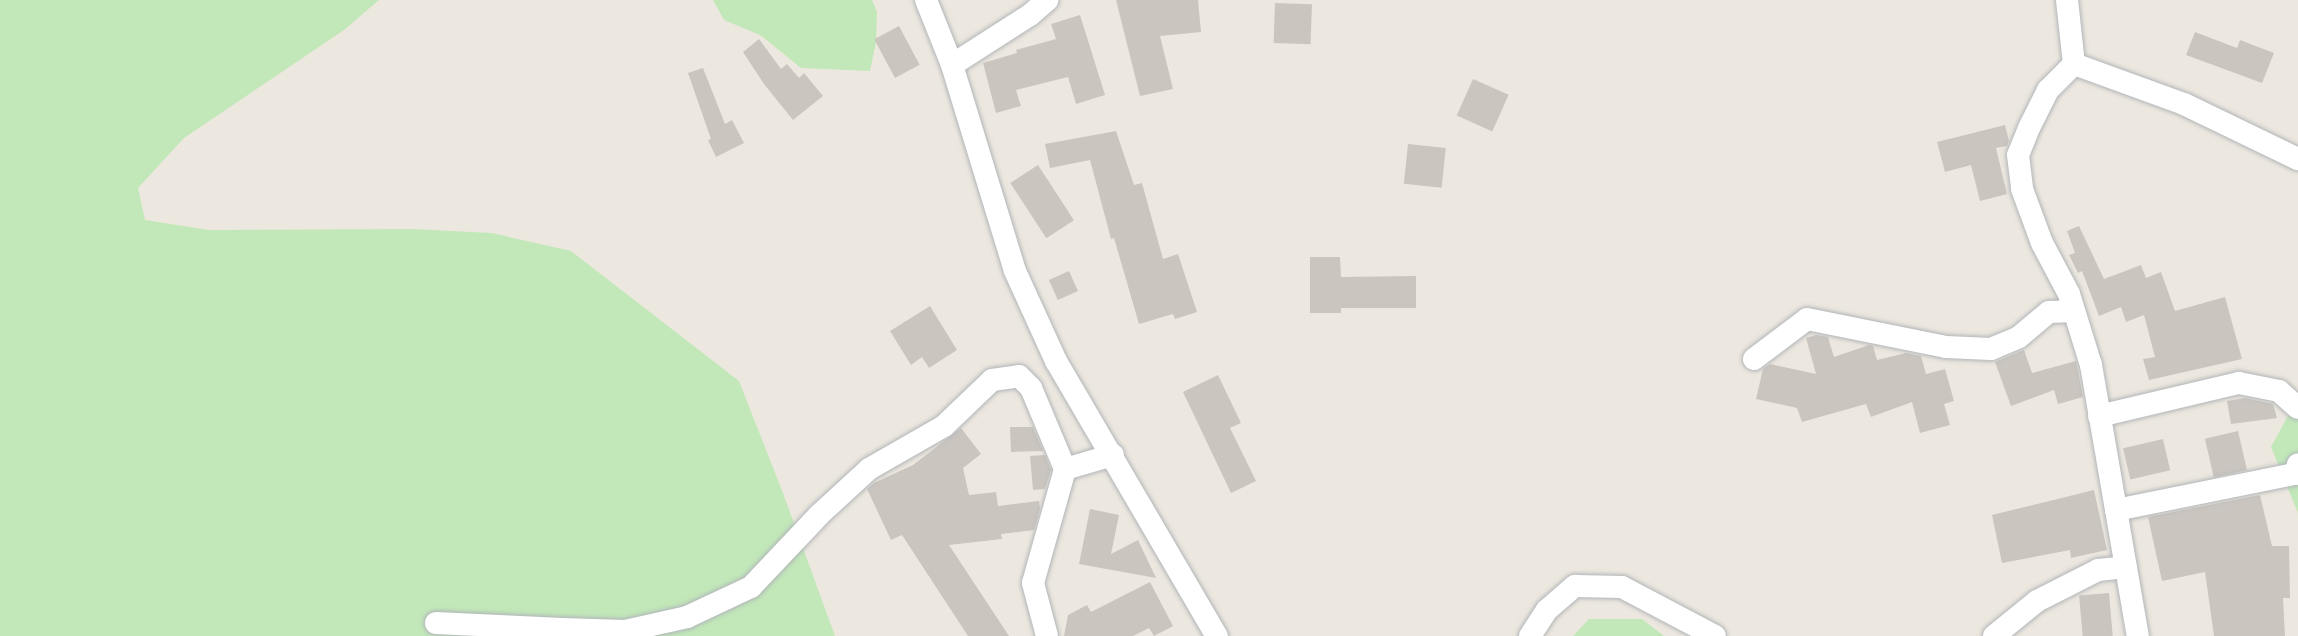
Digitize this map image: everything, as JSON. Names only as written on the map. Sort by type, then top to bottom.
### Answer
[{"type":"street","points":[[927,0],[952,65],[1015,271],[1056,361],[1217,636]]},
{"type":"street","points":[[952,65],[1030,15],[1047,0]]},
{"type":"street","points":[[2067,0],[2074,64]]},
{"type":"street","points":[[2074,64],[2184,104],[2298,159]]},
{"type":"street","points":[[2074,64],[2048,90],[2018,155],[2022,189],[2042,243],[2069,294],[2091,365],[2138,636]]},
{"type":"street","points":[[1754,359],[1807,319],[1946,347],[1991,349],[2019,337],[2049,312],[2074,311]]},
{"type":"street","points":[[436,622],[563,633],[625,631],[687,617],[751,587],[819,516],[869,469],[944,426],[992,380],[1019,376],[1031,388],[1065,469],[1033,583],[1047,636]]},
{"type":"street","points":[[2100,416],[2239,383],[2280,391],[2298,408]]},
{"type":"street","points":[[1065,469],[1113,455]]},
{"type":"street","points":[[2116,510],[2295,474],[2298,464]]},
{"type":"street","points":[[1994,636],[2037,601],[2098,570],[2126,567]]},
{"type":"street","points":[[1530,636],[1547,610],[1575,586],[1622,587],[1715,636]]},
{"type":"green space","points":[[0,0],[379,0],[344,30],[184,138],[138,188],[145,220],[209,230],[412,229],[492,233],[571,251],[739,381],[835,636],[0,636]]},
{"type":"green space","points":[[713,0],[872,0],[877,12],[876,42],[870,71],[801,68],[760,35],[724,20]]},
{"type":"green space","points":[[2298,397],[2298,513],[2271,447]]},
{"type":"green space","points":[[1589,619],[1642,619],[1664,636],[1573,636]]},
{"type":"building","points":[[1116,0],[1198,0],[1201,32],[1160,36],[1173,89],[1140,96]]},
{"type":"building","points":[[1275,3],[1312,4],[1311,44],[1274,43]]},
{"type":"building","points":[[1080,15],[1105,95],[1076,104],[1068,77],[1016,90],[1021,106],[996,113],[983,63],[1017,53],[1016,50],[1056,39],[1051,24]]},
{"type":"building","points":[[899,26],[920,65],[895,78],[874,39]]},
{"type":"building","points":[[2195,32],[2237,48],[2240,40],[2274,53],[2262,83],[2186,55]]},
{"type":"building","points":[[759,39],[781,69],[787,64],[799,78],[804,73],[823,96],[793,120],[764,84],[743,52]]},
{"type":"building","points":[[703,68],[725,124],[732,120],[744,143],[716,157],[708,140],[711,139],[688,73]]},
{"type":"building","points":[[1473,79],[1509,95],[1492,131],[1457,116]]},
{"type":"building","points":[[2005,125],[2009,141],[2007,146],[1996,148],[2007,194],[1980,201],[1971,165],[1945,172],[1937,142]]},
{"type":"building","points":[[1116,131],[1134,185],[1142,183],[1163,259],[1178,254],[1197,312],[1175,319],[1173,314],[1139,324],[1114,238],[1111,239],[1090,160],[1050,168],[1045,144]]},
{"type":"building","points":[[1408,144],[1446,148],[1442,188],[1404,184]]},
{"type":"building","points":[[1038,165],[1074,220],[1046,238],[1010,183]]},
{"type":"building","points":[[2079,226],[2104,279],[2141,265],[2146,278],[2161,272],[2175,311],[2225,297],[2242,359],[2149,380],[2143,359],[2155,357],[2144,315],[2126,322],[2121,307],[2099,316],[2082,271],[2078,273],[2069,255],[2075,253],[2067,231]]},
{"type":"building","points":[[1310,257],[1340,257],[1341,277],[1416,276],[1416,308],[1341,308],[1341,313],[1310,313]]},
{"type":"building","points":[[1069,271],[1078,291],[1058,300],[1049,280]]},
{"type":"building","points":[[930,306],[957,350],[929,368],[922,357],[911,365],[890,331]]},
{"type":"building","points":[[1816,335],[1828,337],[1834,357],[1869,345],[1873,346],[1877,360],[1906,353],[1921,356],[1926,374],[1945,369],[1954,401],[1944,404],[1950,425],[1920,433],[1912,402],[1871,417],[1866,404],[1802,422],[1797,408],[1756,399],[1763,369],[1770,364],[1816,374],[1806,338]]},
{"type":"building","points":[[2024,350],[2032,373],[2076,361],[2083,397],[2058,404],[2054,390],[2011,406],[1995,362]]},
{"type":"building","points":[[1218,375],[1241,423],[1230,428],[1256,481],[1231,493],[1183,392]]},
{"type":"building","points":[[2245,398],[2273,404],[2277,418],[2231,424],[2227,401]]},
{"type":"building","points":[[1010,427],[1033,427],[1043,451],[1011,452]]},
{"type":"building","points":[[961,428],[981,454],[963,468],[969,495],[996,492],[998,506],[1039,501],[1040,509],[1034,530],[1001,534],[1002,539],[949,545],[1009,636],[968,636],[902,535],[891,540],[867,489],[874,483],[913,465]]},
{"type":"building","points":[[2238,431],[2247,470],[2214,478],[2205,439]]},
{"type":"building","points":[[2163,439],[2170,470],[2130,479],[2123,448]]},
{"type":"building","points":[[1045,455],[1051,470],[1045,489],[1033,490],[1030,456]]},
{"type":"building","points":[[2094,490],[2107,550],[2071,558],[2070,550],[2002,563],[1992,515]]},
{"type":"building","points":[[2260,495],[2272,546],[2289,546],[2290,598],[2283,598],[2285,636],[2214,636],[2205,572],[2162,581],[2148,517]]},
{"type":"building","points":[[1090,509],[1119,515],[1111,554],[1138,540],[1156,578],[1079,564]]},
{"type":"building","points":[[1150,582],[1173,626],[1154,636],[1149,628],[1133,636],[1064,636],[1068,615],[1087,605],[1091,612]]},
{"type":"building","points":[[2109,593],[2113,636],[2083,636],[2079,596]]}]
